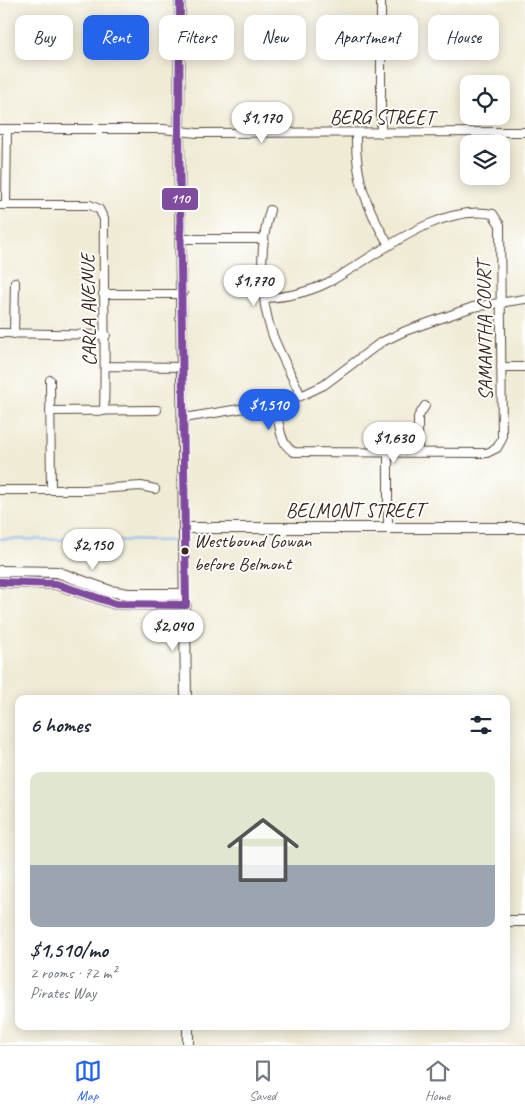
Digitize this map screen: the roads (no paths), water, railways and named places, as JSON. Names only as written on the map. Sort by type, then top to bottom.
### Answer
[{"type":"street","points":[[180,0],[179,131],[184,367],[186,695]]},
{"type":"street","points":[[381,0],[381,134]]},
{"type":"street","points":[[3,129],[3,205]]},
{"type":"street","name":"BERG STREET","points":[[3,129],[381,134],[525,132]]},
{"type":"street","points":[[265,298],[296,294],[327,283],[389,245],[372,217],[360,186],[356,133]]},
{"type":"street","name":"CARLA AVENUE","points":[[3,205],[90,205],[99,209],[104,219],[103,294],[106,335],[104,411]]},
{"type":"street","points":[[270,210],[264,230],[265,298],[273,335],[301,396]]},
{"type":"street","name":"SAMANTHA COURT","points":[[389,245],[442,219],[481,212],[493,214],[500,225],[502,439],[496,448],[487,453],[418,453]]},
{"type":"street","points":[[182,240],[264,239]]},
{"type":"street","points":[[14,334],[15,282]]},
{"type":"street","points":[[103,294],[183,294]]},
{"type":"street","points":[[184,418],[301,396],[324,385],[368,350],[397,335],[473,307],[525,299]]},
{"type":"street","points":[[0,334],[106,335]]},
{"type":"street","points":[[106,366],[184,367]]},
{"type":"street","points":[[501,367],[525,367]]},
{"type":"street","points":[[50,380],[51,490]]},
{"type":"street","points":[[276,402],[282,440],[288,449],[294,452],[418,453],[418,417],[425,406]]},
{"type":"street","points":[[50,411],[157,410]]},
{"type":"street","points":[[388,453],[388,528]]},
{"type":"street","points":[[0,490],[141,486],[155,490]]},
{"type":"street","name":"BELMONT STREET","points":[[185,528],[525,528]]},
{"type":"street","points":[[0,571],[61,572],[118,593],[186,600]]},
{"type":"street","points":[[0,582],[56,584],[116,604],[186,600]]},
{"type":"street","points":[[510,921],[525,921]]},
{"type":"street","points":[[188,1030],[188,1045]]},
{"type":"waterway","points":[[0,539],[174,541]]},
{"type":"place","name":"Westbound Gowan before Belmont","points":[[185,551]]}]
